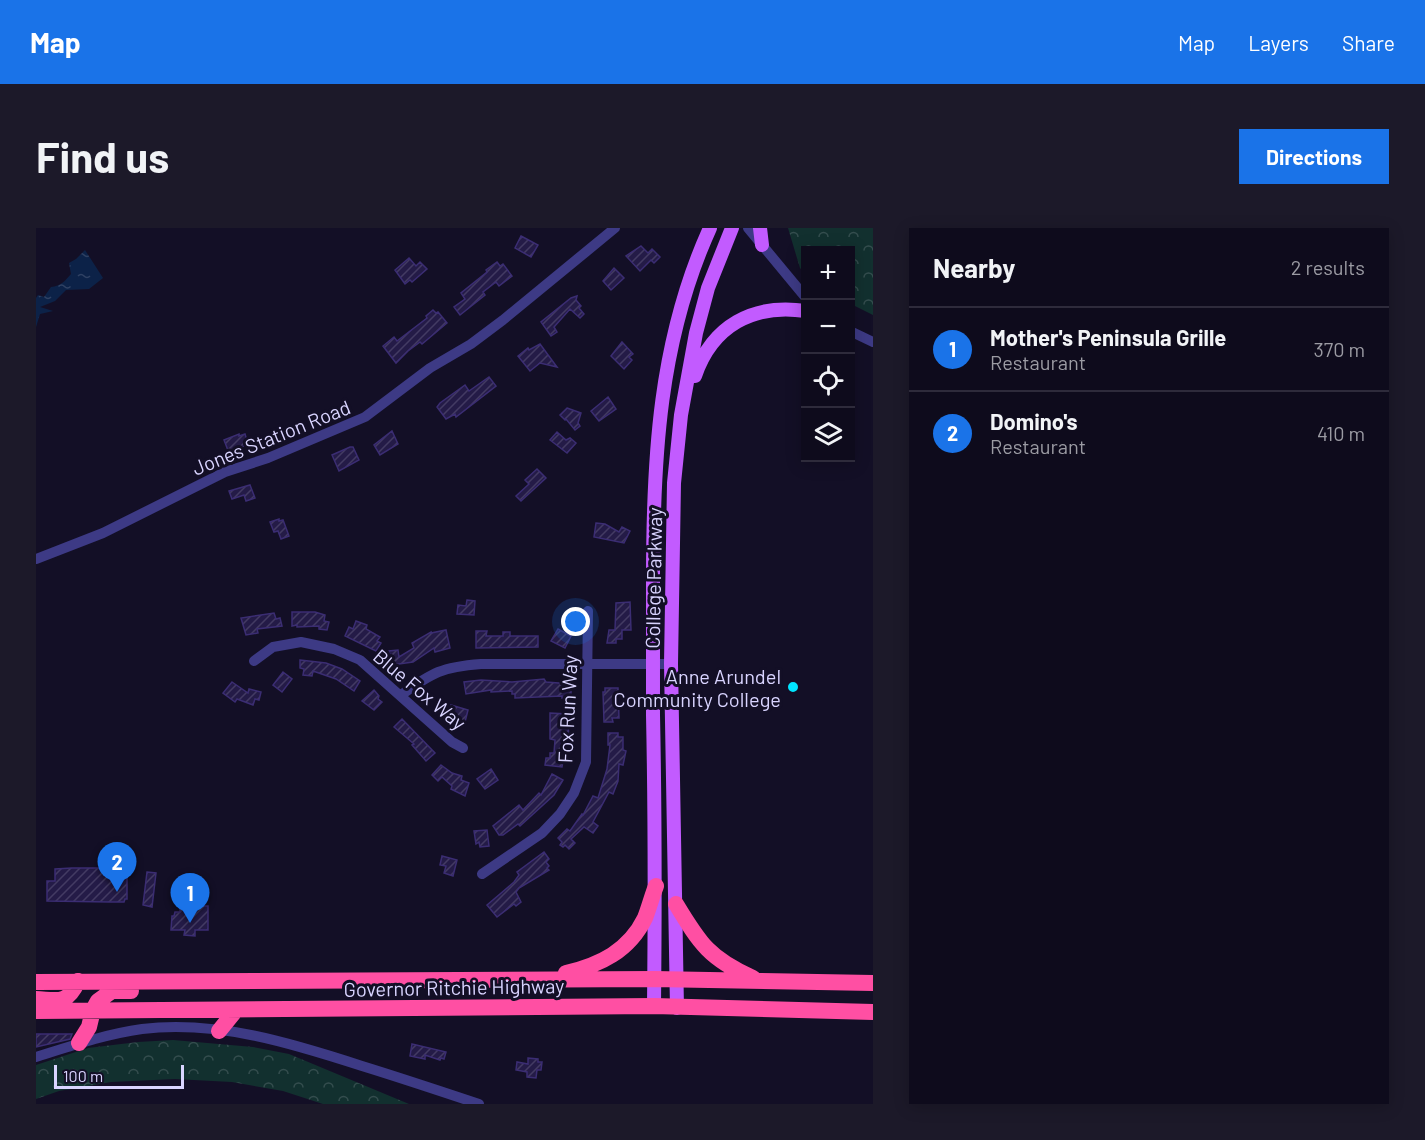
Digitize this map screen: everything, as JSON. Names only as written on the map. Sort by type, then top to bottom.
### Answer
[{"type":"highway","points":[[539,980],[586,968],[616,953],[638,930],[646,916],[656,886]]},
{"type":"highway","points":[[676,904],[703,946],[718,960],[760,981]]},
{"type":"highway","name":"Governor Ritchie Highway","points":[[36,982],[654,979],[873,982]]},
{"type":"highway","points":[[36,999],[67,998],[72,994],[78,981]]},
{"type":"highway","points":[[79,1043],[89,1027],[98,1001],[112,991],[211,991],[253,981]]},
{"type":"highway","name":"Governor Ritchie Highway","points":[[36,1011],[654,1006],[873,1012]]},
{"type":"highway","points":[[219,1031],[237,1010]]},
{"type":"main road","points":[[689,280],[699,228]]},
{"type":"main road","name":"College Parkway","points":[[654,1006],[655,460],[666,374],[676,326],[689,280],[710,228]]},
{"type":"main road","name":"College Parkway","points":[[677,1008],[671,664],[674,483],[681,416],[696,333],[708,288],[732,228]]},
{"type":"main road","points":[[760,228],[762,245]]},
{"type":"main road","points":[[681,416],[702,357],[710,345],[725,331],[754,313],[790,309],[801,310]]},
{"type":"street","name":"Jones Station Road","points":[[36,559],[103,533],[225,472],[268,458],[365,417],[430,368],[471,344],[501,322],[615,228]]},
{"type":"street","points":[[748,228],[801,292]]},
{"type":"street","points":[[855,333],[873,342]]},
{"type":"street","name":"Fox Run Way","points":[[482,874],[542,833],[560,814],[574,793],[586,762],[588,611]]},
{"type":"street","name":"Blue Fox Way","points":[[254,661],[273,647],[301,642],[329,647],[360,660],[452,742],[463,748]]},
{"type":"street","points":[[401,695],[428,676],[453,667],[482,664],[671,664]]},
{"type":"street","points":[[36,1057],[79,1043],[143,1029],[219,1031],[284,1041],[479,1104]]},
{"type":"green space","points":[[788,228],[873,228],[873,315],[855,306],[855,246],[801,246],[800,268]]},
{"type":"green space","points":[[173,1040],[253,1047],[289,1054],[409,1104],[323,1104],[283,1091],[232,1082],[175,1079],[111,1082],[59,1091],[36,1099],[36,1065],[88,1048]]},
{"type":"water","points":[[85,250],[103,278],[89,289],[66,290],[55,301],[40,307],[53,311],[40,314],[36,327],[36,298],[38,295],[44,297],[51,287],[58,286],[65,281],[71,274],[69,263]]},
{"type":"building","points":[[521,236],[538,245],[531,257],[515,248]]},
{"type":"building","points":[[641,246],[648,253],[652,249],[660,257],[654,263],[651,260],[640,271],[626,256]]},
{"type":"building","points":[[409,258],[416,266],[420,262],[427,269],[412,282],[410,280],[405,284],[395,270]]},
{"type":"building","points":[[497,262],[500,266],[503,264],[512,276],[499,286],[496,282],[483,292],[485,295],[460,315],[454,307],[465,299],[461,293]]},
{"type":"building","points":[[614,268],[624,278],[611,290],[603,281]]},
{"type":"building","points":[[577,296],[576,300],[581,306],[579,308],[584,314],[580,318],[570,309],[554,327],[557,332],[551,336],[541,322],[571,298]]},
{"type":"building","points":[[433,310],[438,312],[447,323],[422,344],[420,342],[408,351],[396,363],[383,346],[394,337],[397,341],[427,318],[426,316]]},
{"type":"building","points":[[622,342],[633,354],[629,357],[632,360],[624,369],[611,356]]},
{"type":"building","points":[[540,344],[557,367],[540,363],[530,371],[518,356],[528,348],[529,350]]},
{"type":"building","points":[[489,377],[496,386],[456,417],[455,414],[446,419],[437,407],[440,403],[465,385],[469,391]]},
{"type":"building","points":[[608,397],[616,409],[599,421],[591,411]]},
{"type":"building","points":[[567,408],[581,413],[578,423],[580,426],[575,430],[560,415]]},
{"type":"building","points":[[392,431],[398,444],[380,455],[374,445]]},
{"type":"building","points":[[557,432],[566,440],[570,438],[576,443],[567,453],[550,440]]},
{"type":"building","points":[[239,434],[239,436],[245,434],[248,444],[229,453],[224,440]]},
{"type":"building","points":[[353,447],[359,460],[339,471],[332,455]]},
{"type":"building","points":[[537,469],[546,478],[521,501],[516,496],[529,484],[525,480]]},
{"type":"building","points":[[250,485],[255,498],[246,501],[244,495],[232,499],[229,491]]},
{"type":"building","points":[[279,519],[279,521],[283,520],[289,536],[281,539],[278,531],[274,532],[270,522]]},
{"type":"building","points":[[596,523],[605,524],[619,532],[622,527],[630,531],[624,543],[594,537]]},
{"type":"building","points":[[467,600],[475,601],[474,615],[457,614],[458,605],[466,606]]},
{"type":"building","points":[[630,602],[631,630],[622,630],[622,639],[616,639],[616,643],[607,643],[609,630],[615,630],[616,603]]},
{"type":"building","points":[[292,612],[315,612],[325,615],[324,621],[329,622],[327,630],[319,629],[319,626],[292,626]]},
{"type":"building","points":[[274,613],[276,619],[280,618],[282,626],[257,629],[258,633],[246,635],[241,618]]},
{"type":"building","points":[[356,621],[367,625],[366,629],[380,637],[377,641],[381,643],[376,651],[345,636],[349,627],[353,629]]},
{"type":"building","points":[[558,629],[571,636],[565,648],[551,641]]},
{"type":"building","points":[[446,630],[450,648],[435,652],[434,648],[413,662],[392,665],[389,651],[398,650],[399,657],[414,648],[412,643],[431,632]]},
{"type":"building","points":[[476,631],[487,631],[486,636],[503,636],[503,632],[510,632],[510,636],[538,636],[538,647],[476,648]]},
{"type":"building","points":[[300,660],[326,663],[342,669],[360,681],[354,691],[336,679],[313,671],[312,676],[303,675],[304,669],[300,668]]},
{"type":"building","points":[[283,672],[292,679],[282,692],[273,685]]},
{"type":"building","points":[[544,679],[546,682],[571,684],[571,698],[562,698],[562,696],[515,698],[512,691],[491,692],[491,690],[466,694],[464,682],[481,680],[512,682]]},
{"type":"building","points":[[232,682],[248,693],[249,689],[261,692],[259,700],[255,699],[253,705],[237,699],[235,702],[223,693]]},
{"type":"building","points":[[605,688],[618,688],[619,718],[612,718],[613,722],[604,722],[603,692]]},
{"type":"building","points":[[374,690],[382,702],[374,710],[362,701]]},
{"type":"building","points":[[451,705],[468,710],[465,722],[448,717]]},
{"type":"building","points":[[550,713],[568,714],[569,748],[565,748],[562,767],[545,765],[546,758],[550,758],[550,753],[554,753],[555,740],[550,739]]},
{"type":"building","points":[[402,719],[435,753],[426,761],[412,745],[414,744],[394,727]]},
{"type":"building","points":[[608,733],[618,733],[618,737],[623,737],[623,750],[626,751],[623,765],[619,764],[618,781],[613,794],[609,792],[593,822],[598,826],[593,833],[584,827],[571,839],[575,843],[569,849],[565,845],[563,847],[558,838],[567,829],[570,831],[583,815],[593,796],[598,798],[607,769],[610,745],[608,745]]},
{"type":"building","points":[[441,765],[452,773],[462,776],[461,780],[469,783],[465,796],[451,789],[452,786],[442,777],[438,781],[432,775]]},
{"type":"building","points":[[491,769],[498,780],[485,789],[477,779]]},
{"type":"building","points":[[552,774],[563,780],[554,795],[520,826],[518,824],[503,835],[499,835],[493,826],[519,805],[523,810],[539,793],[541,795]]},
{"type":"building","points":[[487,830],[489,846],[480,847],[479,842],[476,844],[474,831]]},
{"type":"building","points":[[544,852],[549,859],[546,862],[549,870],[519,888],[516,892],[521,902],[516,906],[514,904],[497,917],[487,905],[514,882],[519,875],[517,872]]},
{"type":"building","points":[[442,856],[457,860],[453,876],[444,873],[446,866],[440,865]]},
{"type":"building","points":[[127,868],[127,899],[124,902],[47,901],[47,881],[55,881],[55,869]]},
{"type":"building","points":[[147,872],[156,873],[152,907],[143,905]]},
{"type":"building","points":[[185,902],[204,902],[204,906],[208,906],[208,930],[195,930],[195,936],[184,935],[185,930],[171,930],[172,916],[175,912],[180,912],[180,909],[185,909]]},
{"type":"building","points":[[36,1034],[72,1034],[70,1039],[36,1047]]},
{"type":"building","points":[[412,1044],[446,1052],[444,1059],[440,1060],[425,1055],[425,1059],[410,1056]]},
{"type":"building","points":[[528,1058],[542,1062],[541,1070],[537,1070],[536,1078],[527,1077],[527,1072],[516,1070],[517,1062],[528,1064]]},
{"type":"place","name":"Anne Arundel Community College","points":[[793,687]]},
{"type":"place","name":"Domino's","points":[[117,892]]},
{"type":"place","name":"Mother's Peninsula Grille","points":[[190,923]]}]
